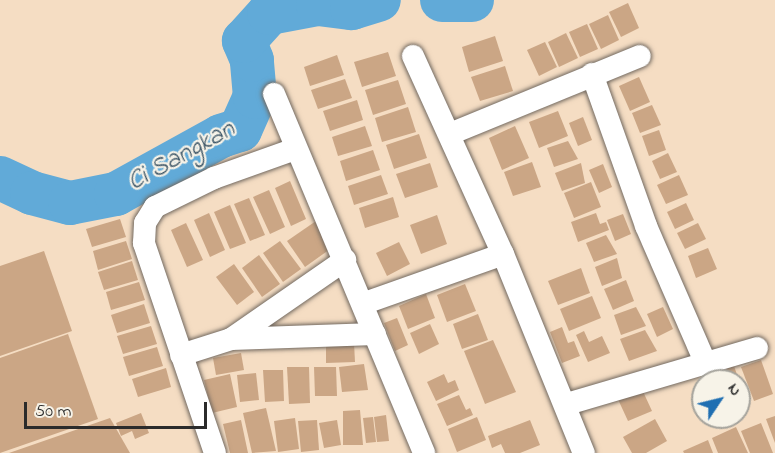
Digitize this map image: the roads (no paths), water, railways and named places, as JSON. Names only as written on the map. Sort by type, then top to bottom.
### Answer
[{"type":"street","points":[[413,56],[503,254],[567,404],[584,453]]},
{"type":"street","points":[[450,134],[640,56]]},
{"type":"street","points":[[592,74],[646,226],[705,362]]},
{"type":"street","points":[[274,94],[295,148],[364,303],[424,453]]},
{"type":"street","points":[[215,453],[144,243],[149,214],[214,178],[295,148]]},
{"type":"street","points":[[364,303],[503,254]]},
{"type":"street","points":[[231,339],[345,260]]},
{"type":"street","points":[[181,355],[231,339],[375,334]]},
{"type":"street","points":[[567,404],[757,348]]},
{"type":"waterway","name":"Ci Sangkan","points":[[0,178],[32,193],[70,203],[116,194],[221,136],[240,130],[255,97],[252,60],[244,41],[269,13],[318,4],[352,8],[379,0]]},
{"type":"waterway","name":"Ci Sangkan","points":[[442,0],[472,0]]}]
